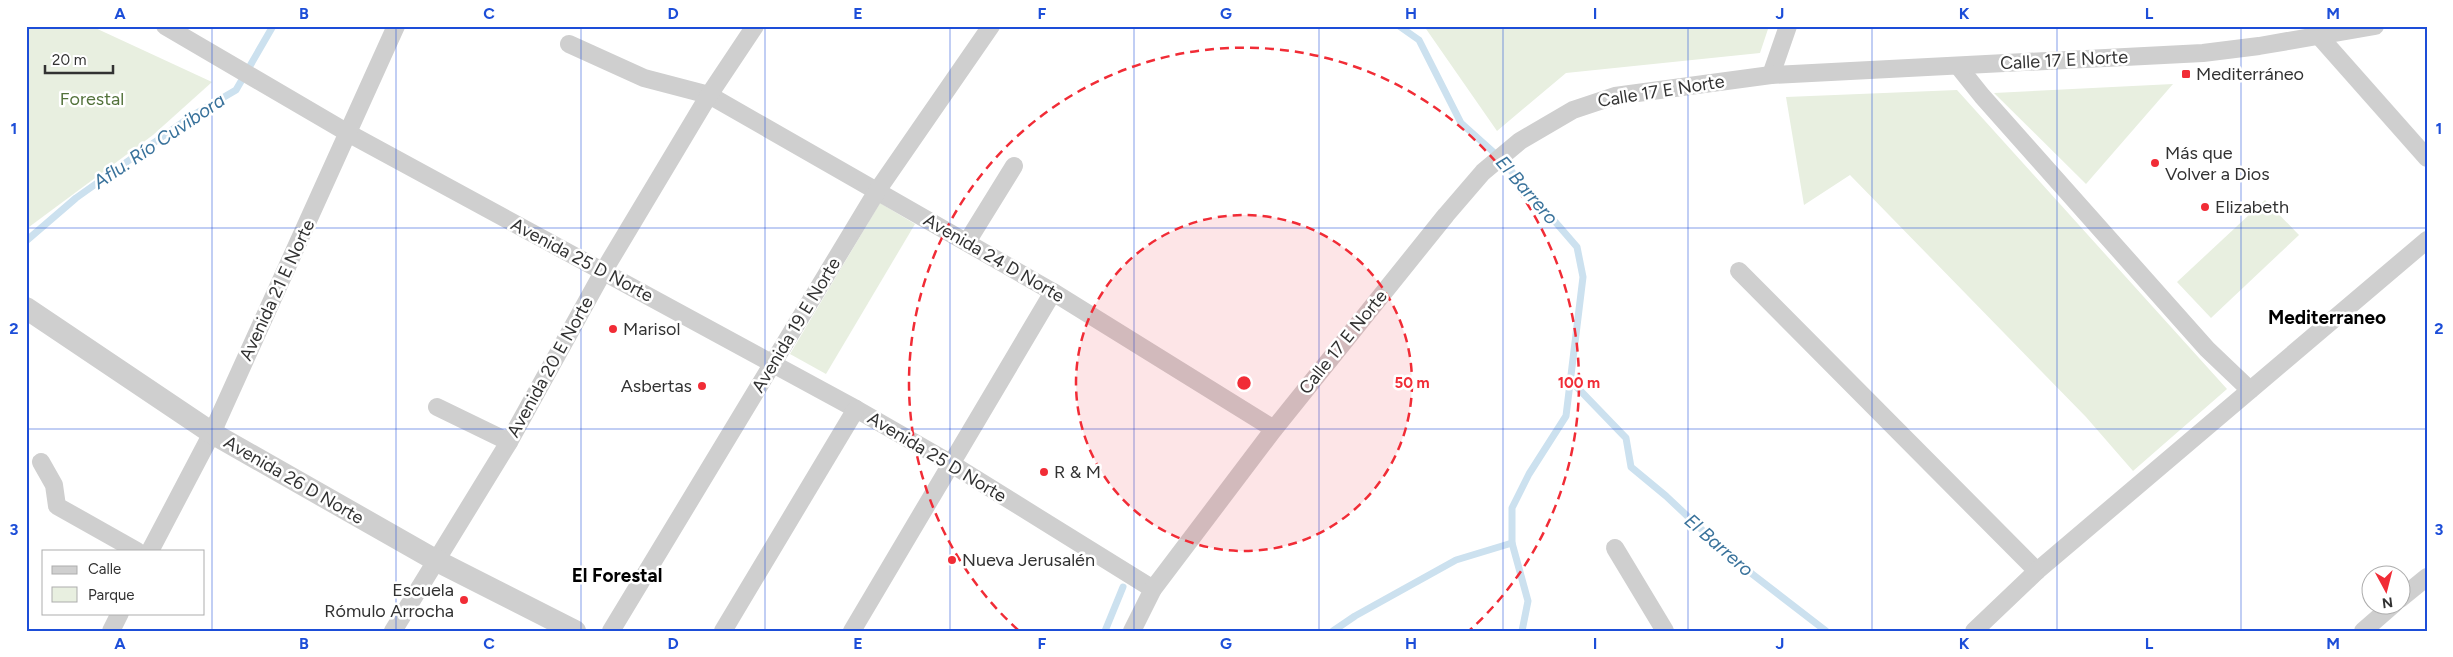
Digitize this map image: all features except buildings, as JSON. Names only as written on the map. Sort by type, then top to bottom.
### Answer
[{"type":"street","name":"Avenida 25 D Norte","points":[[165,26],[348,133],[773,362],[856,409],[950,463],[1153,589]]},
{"type":"street","name":"Avenida 21 E Norte","points":[[151,550],[212,433],[396,26]]},
{"type":"street","name":"Avenida 20 E Norte","points":[[393,631],[509,442],[603,272],[709,96],[755,26]]},
{"type":"street","name":"Avenida 19 E Norte","points":[[611,631],[877,191],[991,26]]},
{"type":"street","points":[[1771,74],[1788,26]]},
{"type":"street","name":"Calle 17 E Norte","points":[[1132,631],[1153,589],[1274,429],[1414,254],[1483,172],[1520,141],[1573,110],[1615,96],[1771,74],[2203,53],[2375,26]]},
{"type":"street","points":[[2318,36],[2427,158]]},
{"type":"street","name":"Avenida 24 D Norte","points":[[568,44],[644,78],[709,96],[1053,292],[1274,429]]},
{"type":"street","points":[[1958,66],[1982,96],[2207,349],[2250,390]]},
{"type":"street","points":[[967,242],[1014,166]]},
{"type":"street","points":[[1974,631],[2037,571],[2427,240]]},
{"type":"street","points":[[1739,271],[2037,571]]},
{"type":"street","points":[[852,631],[1053,292]]},
{"type":"street","name":"Avenida 26 D Norte","points":[[26,308],[212,433],[437,561],[574,631]]},
{"type":"street","points":[[438,407],[509,442]]},
{"type":"street","points":[[723,631],[856,409]]},
{"type":"street","points":[[41,462],[54,485],[57,506],[135,550]]},
{"type":"street","points":[[1615,548],[1665,631]]},
{"type":"street","points":[[2410,591],[2427,577]]},
{"type":"street","points":[[111,631],[120,614]]},
{"type":"street","points":[[2363,631],[2383,614]]},
{"type":"green space","name":"Forestal","points":[[26,26],[91,26],[212,82],[153,135],[29,227],[26,225]]},
{"type":"green space","points":[[1424,26],[1769,26],[1760,53],[1566,73],[1497,131]]},
{"type":"green space","points":[[2173,84],[2086,184],[1994,93]]},
{"type":"green space","points":[[1957,90],[2227,389],[2133,471],[2086,417],[1850,175],[1804,205],[1786,97]]},
{"type":"green space","points":[[2265,200],[2299,235],[2211,318],[2177,282]]},
{"type":"green space","points":[[880,203],[915,224],[826,374],[790,354]]},
{"type":"waterway","name":"Aflu. Río Cuvibora","points":[[26,241],[76,198],[190,117],[236,90],[273,26]]},
{"type":"waterway","name":"El Barrero","points":[[1399,26],[1419,40],[1461,123],[1500,158],[1577,247],[1583,277],[1566,416],[1529,474],[1512,508],[1512,543],[1528,601],[1522,631]]},
{"type":"waterway","name":"El Barrero","points":[[1571,381],[1626,438],[1631,467],[1666,496],[1734,560],[1826,631]]},
{"type":"waterway","points":[[1333,631],[1355,616],[1456,560],[1512,543]]},
{"type":"waterway","points":[[1105,631],[1123,587]]},
{"type":"place","name":"Mediterráneo","points":[[2186,74]]},
{"type":"place","name":"Más que Volver a Dios","points":[[2155,163]]},
{"type":"place","name":"Elizabeth","points":[[2205,207]]},
{"type":"place","name":"Marisol","points":[[613,329]]},
{"type":"place","name":"Asbertas","points":[[702,386]]},
{"type":"place","name":"R & M","points":[[1044,472]]},
{"type":"place","name":"Nueva Jerusalén","points":[[952,560]]},
{"type":"place","name":"Escuela Rómulo Arrocha","points":[[464,600]]},
{"type":"district","name":"Mediterraneo","points":[[2327,317]]},
{"type":"district","name":"El Forestal","points":[[617,575]]}]
